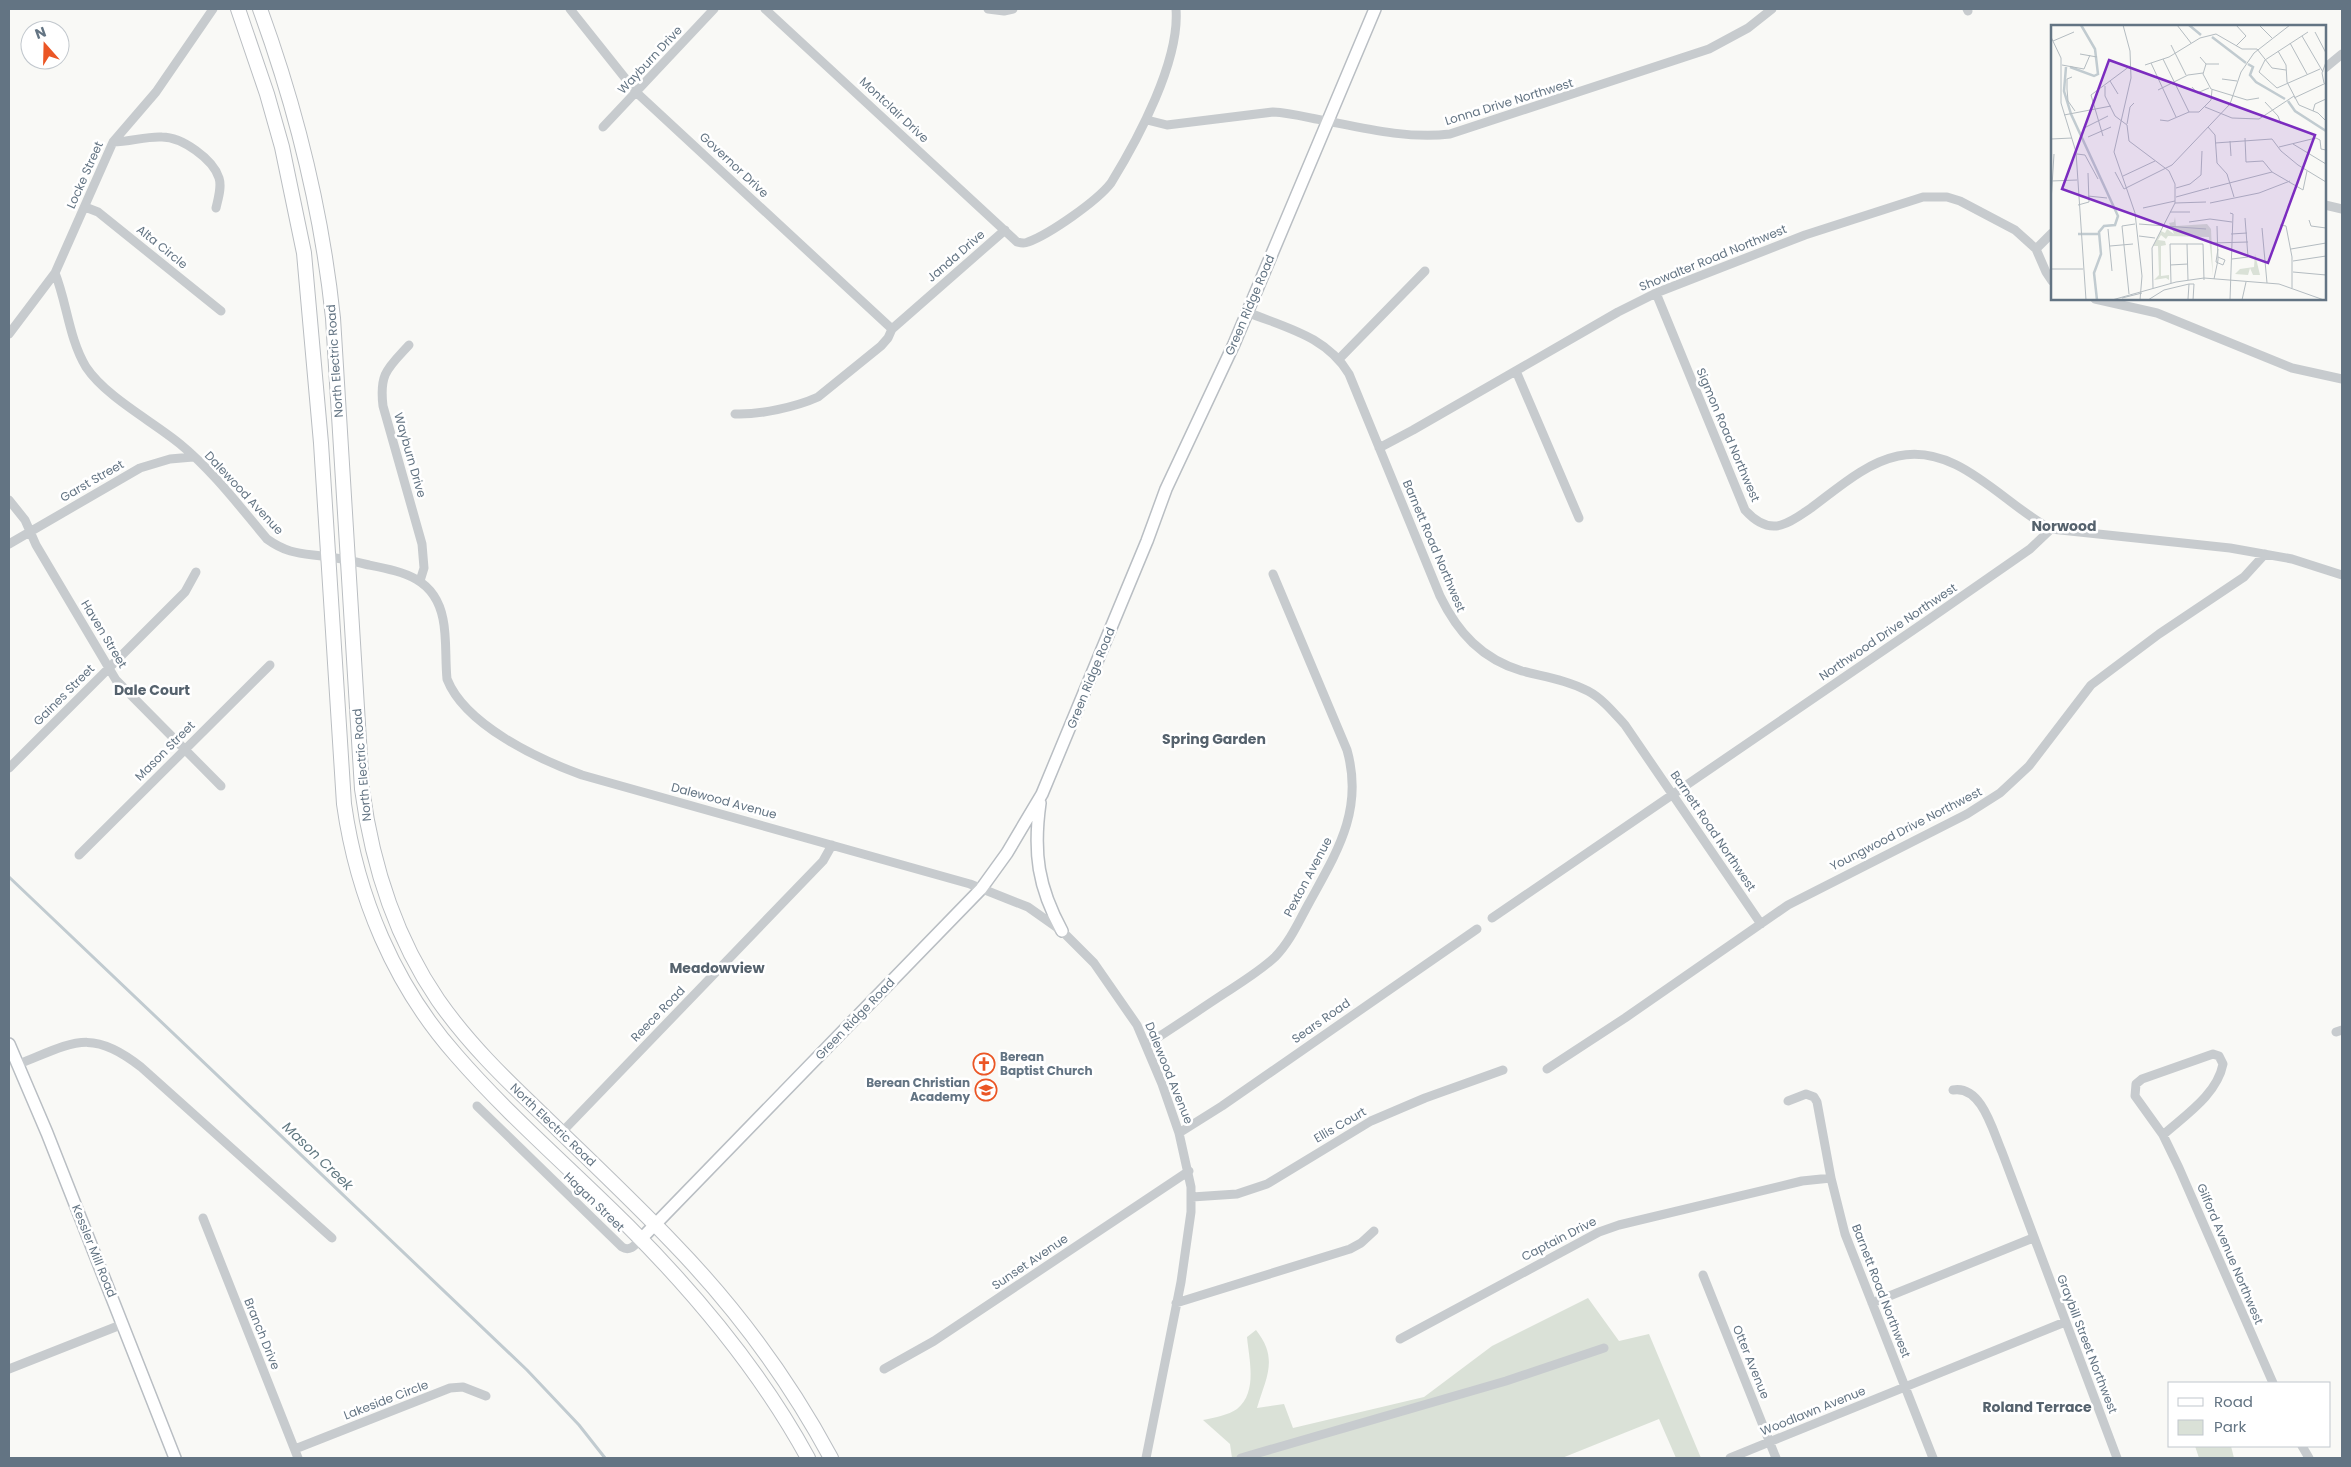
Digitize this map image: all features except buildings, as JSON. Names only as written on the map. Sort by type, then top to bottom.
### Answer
[{"type":"main road","name":"North Electric Road","points":[[238,9],[267,94],[279,138],[304,253],[320,433],[344,804],[353,854],[369,908],[396,968],[430,1022],[474,1075],[642,1240],[687,1288],[743,1358],[776,1405],[808,1458]]},
{"type":"main road","name":"North Electric Road","points":[[260,9],[289,96],[302,144],[323,245],[333,318],[362,789],[372,847],[392,911],[421,972],[459,1029],[488,1062],[656,1225],[700,1272],[752,1335],[804,1411],[831,1458]]},
{"type":"street","name":"Locke Street","points":[[9,334],[55,273],[113,142],[156,92],[213,9]]},
{"type":"street","name":"Governor Drive","points":[[570,9],[637,93],[892,328]]},
{"type":"street","name":"Wayburn Drive","points":[[603,127],[714,9]]},
{"type":"street","name":"Montclair Drive","points":[[765,9],[1005,230]]},
{"type":"street","points":[[988,9],[1004,11],[1012,9]]},
{"type":"street","name":"Janda Drive","points":[[735,414],[759,413],[810,400],[818,396],[881,346],[888,338],[892,328],[1005,230],[1017,242],[1026,243],[1104,192],[1147,120],[1170,53],[1176,30],[1176,9]]},
{"type":"street","name":"Green Ridge Road","points":[[642,1240],[981,889],[1007,853],[1042,794],[1147,541],[1166,489],[1247,312],[1375,9]]},
{"type":"street","name":"Lonna Drive Northwest","points":[[1147,120],[1167,125],[1273,112],[1419,136],[1450,134],[1709,49],[1748,28],[1772,9]]},
{"type":"street","points":[[2326,67],[2342,54]]},
{"type":"street","points":[[113,142],[164,137],[190,146],[204,158],[219,177],[220,183],[216,208]]},
{"type":"street","name":"Showalter Road Northwest","points":[[1379,448],[1618,312],[1656,293],[1805,235],[1923,197],[1947,197],[1972,206],[2014,230],[2036,248],[2051,280]]},
{"type":"street","points":[[2326,205],[2342,208]]},
{"type":"street","name":"Alta Circle","points":[[85,207],[98,212],[221,311]]},
{"type":"street","points":[[2036,248],[2051,234]]},
{"type":"street","points":[[1338,359],[1425,271]]},
{"type":"street","name":"Dalewood Avenue","points":[[55,273],[77,348],[90,373],[150,424],[180,445],[193,457],[221,485],[267,539],[289,552],[348,560],[401,571],[420,581],[435,598],[443,618],[447,679],[451,688],[468,709],[504,736],[539,757],[582,775],[952,877],[1017,902],[1062,931],[1094,963],[1126,1008],[1146,1045],[1179,1133],[1192,1197],[1187,1242],[1146,1458]]},
{"type":"street","name":"Sigmon Road Northwest","points":[[1656,293],[1745,510],[1758,522],[1766,525],[1782,525],[1799,516],[1867,468],[1898,456],[1926,454],[1940,458],[1963,469],[2051,529]]},
{"type":"street","points":[[2100,300],[2157,313],[2292,368],[2342,379]]},
{"type":"street","name":"Barnett Road Northwest","points":[[1247,312],[1313,339],[1329,349],[1349,374],[1440,596],[1462,633],[1487,656],[1504,664],[1572,684],[1597,697],[1625,725],[1761,924]]},
{"type":"street","name":"Wayburn Drive","points":[[409,345],[382,378],[381,393],[422,544],[424,568],[420,581]]},
{"type":"street","points":[[1516,371],[1579,518]]},
{"type":"street","name":"Garst Street","points":[[9,544],[140,468],[170,459],[193,457]]},
{"type":"street","name":"Haven Street","points":[[9,500],[30,531],[36,545],[116,680],[221,786]]},
{"type":"street","points":[[2051,529],[2265,554],[2299,561],[2342,575]]},
{"type":"street","name":"Northwood Drive Northwest","points":[[1492,918],[2030,549],[2051,529]]},
{"type":"street","name":"Youngwood Drive Northwest","points":[[1547,1069],[1625,1018],[1761,924],[1820,887],[1925,836],[2000,793],[2029,766],[2081,695],[2091,685],[2159,634],[2244,577],[2265,554]]},
{"type":"street","name":"Gaines Street","points":[[9,768],[184,592],[196,572]]},
{"type":"street","name":"Pexton Avenue","points":[[1146,1045],[1252,975],[1275,957],[1290,938],[1341,845],[1347,823],[1353,788],[1352,769],[1346,750],[1272,574]]},
{"type":"street","name":"Mason Street","points":[[79,856],[270,665]]},
{"type":"street","points":[[1042,794],[1037,822],[1037,868],[1048,902],[1062,931]]},
{"type":"street","name":"Reece Road","points":[[561,1133],[823,861],[832,845]]},
{"type":"street","name":"Sears Road","points":[[1179,1133],[1222,1106],[1477,929]]},
{"type":"street","points":[[19,1064],[81,1042],[101,1043],[112,1047],[142,1067],[332,1238]]},
{"type":"street","name":"Kessler Mill Road","points":[[9,1044],[19,1064],[175,1458]]},
{"type":"street","name":"Gilford Avenue Northwest","points":[[2162,1135],[2209,1093],[2224,1064],[2219,1056],[2213,1054],[2199,1058],[2142,1079],[2136,1084],[2135,1096],[2162,1135],[2179,1168],[2273,1382]]},
{"type":"street","name":"Ellis Court","points":[[1192,1197],[1237,1194],[1267,1184],[1371,1121],[1418,1101],[1503,1070]]},
{"type":"street","name":"Graybill Street Northwest","points":[[1953,1090],[1964,1090],[1970,1093],[1984,1110],[2117,1458]]},
{"type":"street","name":"Barnett Road Northwest","points":[[1788,1101],[1806,1094],[1814,1097],[1817,1102],[1831,1178],[1845,1234],[1933,1458]]},
{"type":"street","name":"Hagan Street","points":[[477,1106],[622,1246],[628,1249],[632,1248],[642,1240]]},
{"type":"street","points":[[532,1160],[546,1145]]},
{"type":"street","name":"Sunset Avenue","points":[[884,1369],[934,1341],[1188,1171]]},
{"type":"street","name":"Captain Drive","points":[[1400,1339],[1599,1232],[1619,1224],[1802,1181],[1831,1178]]},
{"type":"street","name":"Branch Drive","points":[[203,1218],[298,1458]]},
{"type":"street","points":[[1176,1303],[1350,1248],[1368,1238],[1374,1231]]},
{"type":"street","points":[[1872,1303],[2033,1238]]},
{"type":"street","name":"Otter Avenue","points":[[1703,1275],[1776,1458]]},
{"type":"street","name":"Woodlawn Avenue","points":[[1730,1458],[2065,1322]]},
{"type":"street","points":[[9,1369],[123,1324]]},
{"type":"street","points":[[1241,1458],[1506,1381],[1604,1348]]},
{"type":"street","name":"Lakeside Circle","points":[[295,1449],[450,1388],[463,1387],[486,1396]]},
{"type":"street","points":[[2303,1447],[2309,1458]]},
{"type":"green space","points":[[1588,1298],[1619,1341],[1649,1334],[1701,1458],[1676,1458],[1659,1419],[1562,1458],[1232,1458],[1230,1444],[1203,1420],[1230,1413],[1244,1402],[1248,1394],[1251,1375],[1247,1337],[1256,1330],[1263,1340],[1269,1359],[1267,1377],[1257,1408],[1284,1404],[1293,1428],[1424,1397],[1492,1346]]},
{"type":"green space","points":[[2195,1447],[2231,1447],[2234,1458],[2199,1458]]},
{"type":"waterway","name":"Mason Creek","points":[[9,877],[527,1370],[579,1425],[605,1458]]},
{"type":"place","name":"Berean Baptist Church","points":[[984,1064]]},
{"type":"place","name":"Berean Christian Academy","points":[[986,1090]]},
{"type":"district","name":"Norwood","points":[[2064,526]]},
{"type":"district","name":"Dale Court","points":[[152,690]]},
{"type":"district","name":"Spring Garden","points":[[1214,739]]},
{"type":"district","name":"Meadowview","points":[[717,968]]},
{"type":"district","name":"Roland Terrace","points":[[2037,1407]]}]
